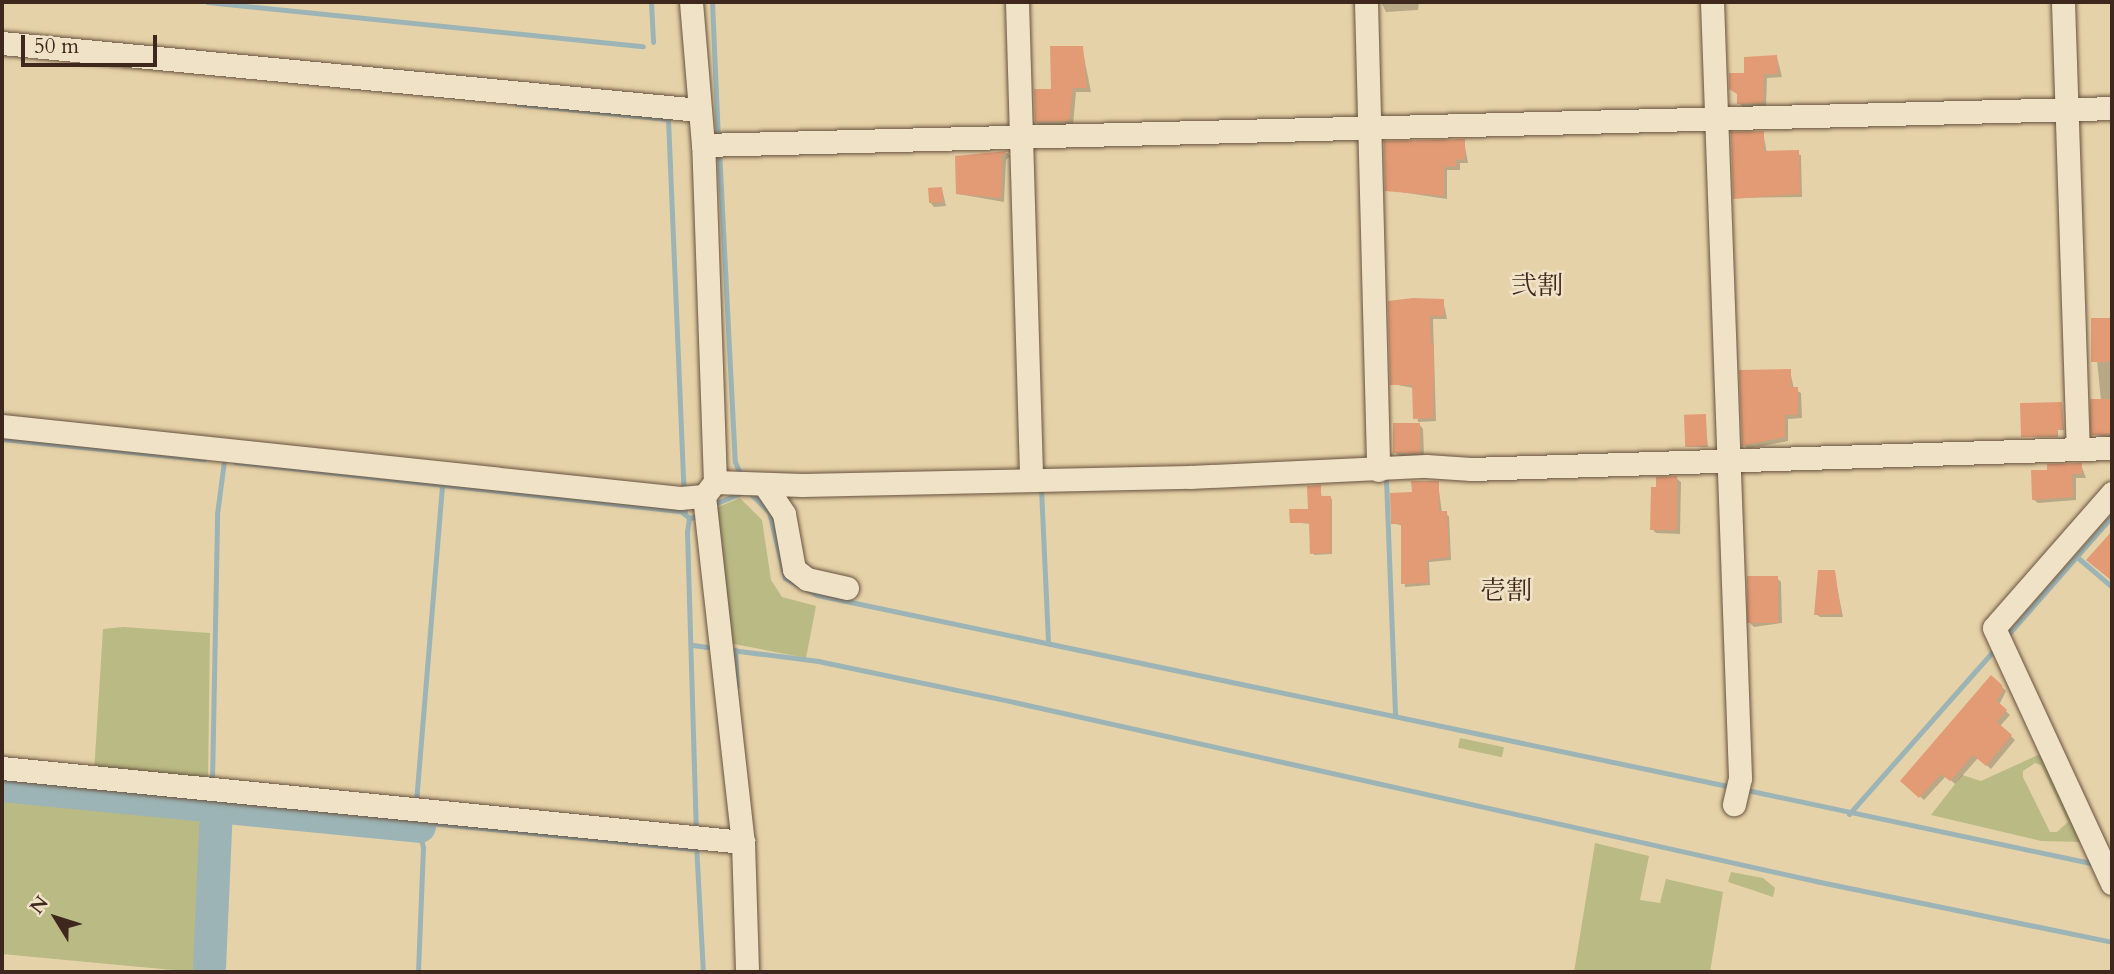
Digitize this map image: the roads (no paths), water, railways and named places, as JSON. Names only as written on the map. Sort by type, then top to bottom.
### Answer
[{"type":"street","points":[[691,2],[699,110],[713,144],[720,489],[743,842],[747,972]]},
{"type":"street","points":[[1017,2],[1031,475]]},
{"type":"street","points":[[1366,2],[1378,462]]},
{"type":"street","points":[[1712,2],[1721,120],[1736,793]]},
{"type":"street","points":[[2063,2],[2069,107],[2078,445]]},
{"type":"street","points":[[2,43],[699,110]]},
{"type":"street","points":[[713,144],[1023,134],[1721,120],[2069,107],[2112,108]]},
{"type":"street","points":[[2,426],[720,489],[1378,462],[1727,459],[2078,445],[2112,448]]},
{"type":"street","points":[[720,489],[784,514],[793,569],[807,579],[847,588]]},
{"type":"street","points":[[2107,871],[1994,628],[2112,493]]},
{"type":"street","points":[[2,768],[743,842]]},
{"type":"waterway","points":[[207,2],[643,46]]},
{"type":"waterway","points":[[651,2],[653,42]]},
{"type":"waterway","points":[[712,2],[718,140]]},
{"type":"waterway","points":[[517,104],[668,119],[684,493]]},
{"type":"waterway","points":[[719,150],[735,462],[742,478]]},
{"type":"waterway","points":[[2,439],[204,459]]},
{"type":"waterway","points":[[212,782],[217,514],[224,461]]},
{"type":"waterway","points":[[235,462],[681,511],[689,518]]},
{"type":"waterway","points":[[1386,479],[1395,716]]},
{"type":"waterway","points":[[416,802],[442,487]]},
{"type":"waterway","points":[[1041,488],[1048,643]]},
{"type":"waterway","points":[[747,490],[769,512],[785,578],[817,595],[1732,787]]},
{"type":"waterway","points":[[717,503],[741,493]]},
{"type":"waterway","points":[[684,502],[685,514]]},
{"type":"waterway","points":[[2004,639],[2112,516]]},
{"type":"waterway","points":[[694,517],[689,518],[687,532],[696,831]]},
{"type":"waterway","points":[[2077,557],[2112,587]]},
{"type":"waterway","points":[[693,645],[707,647]]},
{"type":"waterway","points":[[1849,814],[1995,649]]},
{"type":"waterway","points":[[731,650],[818,661],[1014,702],[1820,882],[2112,942]]},
{"type":"waterway","points":[[735,650],[737,686]]},
{"type":"waterway","points":[[2,785],[419,826]]},
{"type":"waterway","points":[[1742,789],[2095,864]]},
{"type":"waterway","points":[[209,967],[216,806]]},
{"type":"waterway","points":[[416,815],[423,847],[418,972]]},
{"type":"waterway","points":[[419,826],[430,823],[697,849]]},
{"type":"waterway","points":[[696,844],[703,972]]},
{"type":"waterway","points":[[209,967],[209,972]]},
{"type":"district","name":"弐割","points":[[1537,286]]},
{"type":"district","name":"壱割","points":[[1506,591]]}]
